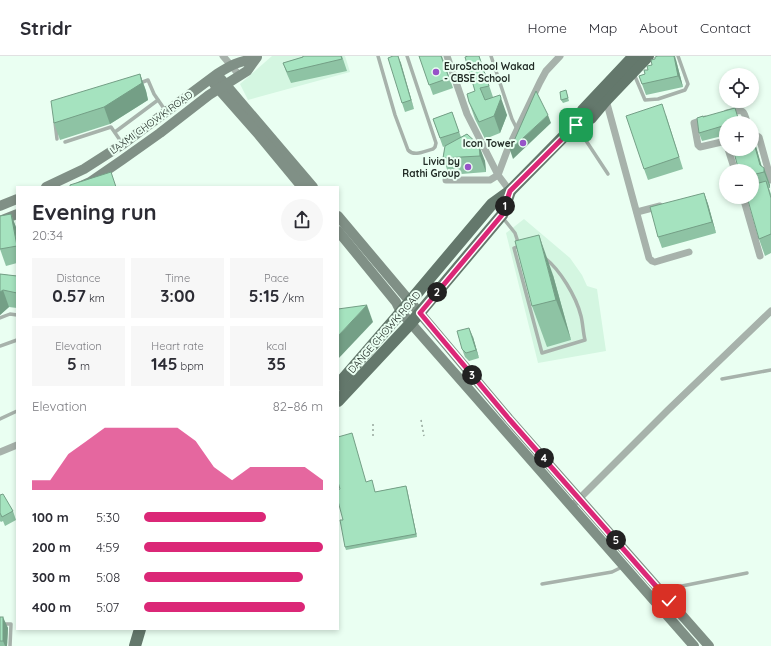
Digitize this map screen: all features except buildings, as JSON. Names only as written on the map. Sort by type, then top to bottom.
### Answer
[{"type":"main road","name":"DANGE CHOWK ROAD","points":[[576,125],[583,110],[634,56]]},
{"type":"main road","name":"DANGE CHOWK ROAD","points":[[339,384],[492,204],[510,191],[576,125],[591,118],[648,56]]},
{"type":"main road","name":"LAXMI CHOWK ROAD","points":[[48,186],[84,169],[123,144],[166,111],[231,65],[257,57]]},
{"type":"main road","name":"LAXMI CHOWK ROAD","points":[[81,186],[90,182],[148,142],[222,86],[240,76],[247,70],[257,57]]},
{"type":"main road","points":[[213,77],[312,186]]},
{"type":"main road","points":[[222,86],[259,135],[301,186]]},
{"type":"main road","name":"DANGE CHOWK ROAD","points":[[339,400],[420,313],[502,215],[510,191]]},
{"type":"main road","points":[[0,206],[16,199]]},
{"type":"main road","points":[[0,221],[16,214]]},
{"type":"main road","points":[[339,217],[509,419],[709,646]]},
{"type":"main road","points":[[339,232],[396,302],[401,312],[694,646]]},
{"type":"main road","points":[[501,426],[509,419]]},
{"type":"main road","points":[[135,646],[140,630]]},
{"type":"street","points":[[223,56],[240,76]]},
{"type":"street","points":[[447,56],[467,114],[498,175],[510,191]]},
{"type":"street","points":[[446,180],[490,180],[498,175],[507,151],[543,76],[560,56]]},
{"type":"street","points":[[606,100],[649,258],[655,262],[689,252]]},
{"type":"street","points":[[719,143],[700,147],[698,145],[694,123],[714,116],[740,110],[743,111],[745,116]]},
{"type":"street","points":[[759,137],[771,180]]},
{"type":"street","points":[[747,204],[760,256]]},
{"type":"street","points":[[637,212],[665,205]]},
{"type":"street","points":[[572,506],[668,410],[771,311]]},
{"type":"street","points":[[0,452],[16,445]]},
{"type":"lane","points":[[378,56],[395,115],[408,150],[412,154],[415,154],[433,149],[436,143],[407,56]]},
{"type":"lane","points":[[491,56],[512,119],[517,129]]},
{"type":"lane","points":[[633,72],[645,100],[658,99],[685,90],[688,84],[678,56]]},
{"type":"lane","points":[[134,85],[148,80],[158,100],[166,111]]},
{"type":"lane","points":[[115,132],[158,100]]},
{"type":"lane","points":[[53,115],[57,139]]},
{"type":"lane","points":[[576,125],[608,174]]},
{"type":"lane","points":[[65,142],[111,127],[123,144]]},
{"type":"lane","points":[[502,215],[515,233],[521,246],[514,248],[542,353],[585,340],[581,315],[571,292],[552,264],[542,256]]},
{"type":"lane","points":[[0,318],[10,314],[16,315]]},
{"type":"lane","points":[[0,346],[16,340]]},
{"type":"lane","points":[[722,379],[771,370]]},
{"type":"lane","points":[[0,419],[16,412]]},
{"type":"lane","points":[[542,584],[612,572],[624,566]]},
{"type":"lane","points":[[665,596],[677,587],[746,573]]},
{"type":"lane","points":[[0,624],[11,624],[10,646]]},
{"type":"path","points":[[421,420],[424,436]]},
{"type":"path","points":[[373,422],[373,436]]},
{"type":"shaded area","points":[[272,56],[345,56],[350,72],[248,100],[240,84]]},
{"type":"shaded area","points":[[524,219],[570,258],[582,275],[587,286],[597,289],[606,351],[538,363],[506,233]]},
{"type":"place","name":"EuroSchool Wakad - CBSE School","points":[[436,72]]},
{"type":"place","name":"Icon Tower","points":[[523,143]]},
{"type":"place","name":"Livia by Rathi Group","points":[[468,167]]},
{"type":"route","points":[[576,125],[510,191],[502,215],[420,313],[509,419],[669,601]]}]
